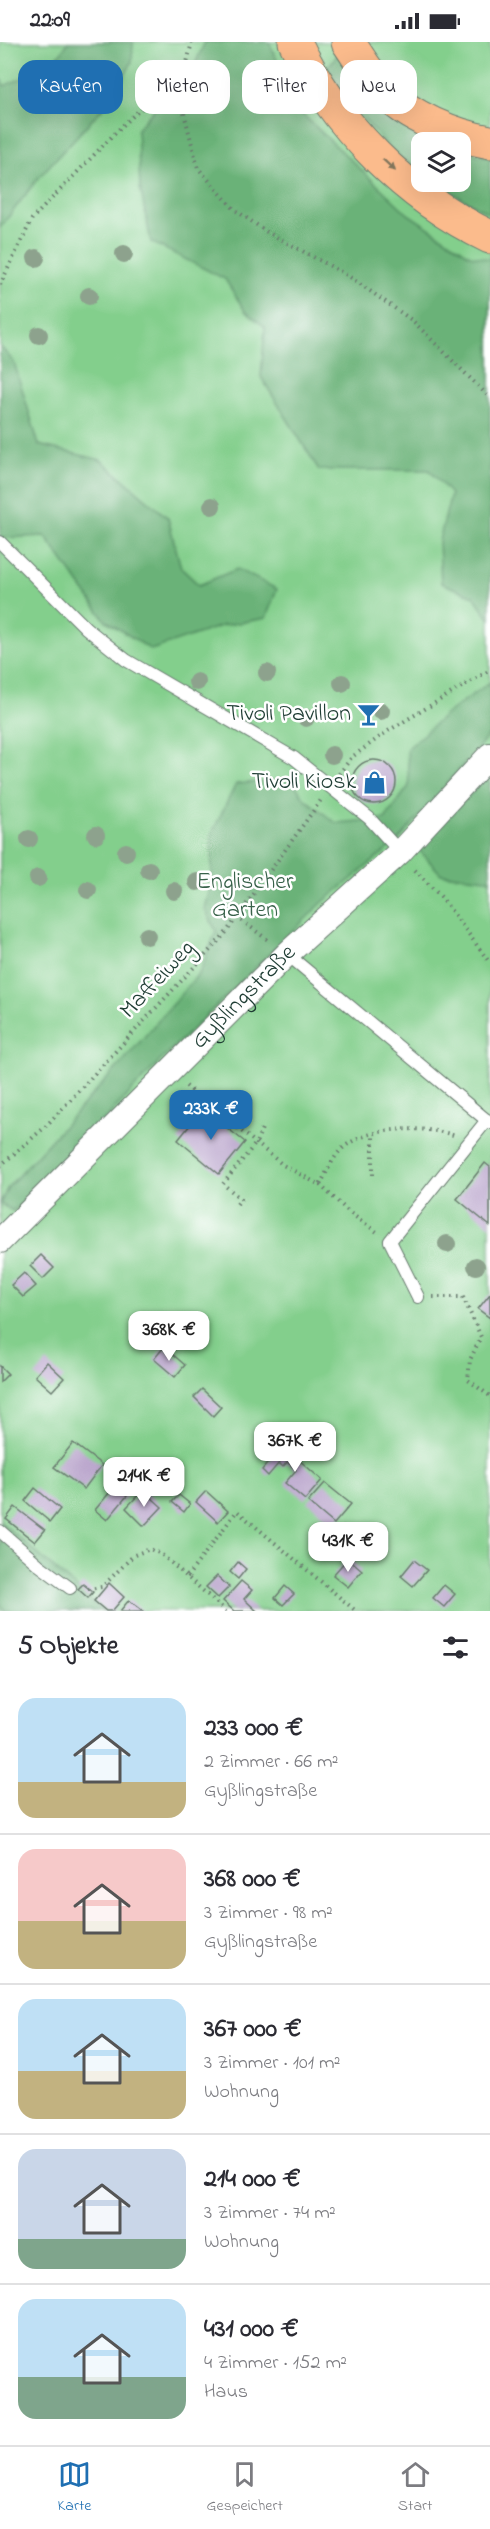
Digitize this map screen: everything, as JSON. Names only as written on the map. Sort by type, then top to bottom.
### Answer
[{"type":"highway","points":[[295,42],[306,67],[346,125],[414,189],[460,222],[490,237]]},
{"type":"highway","points":[[348,42],[383,91],[422,119],[471,139],[490,142]]},
{"type":"street","name":"Gyßlingstraße","points":[[0,1241],[287,954],[399,852],[490,755]]},
{"type":"lane","points":[[0,542],[86,628],[126,660],[294,758],[369,818],[399,852]]},
{"type":"lane","points":[[287,954],[488,1122],[470,1141],[390,1241],[418,1297]]},
{"type":"lane","points":[[0,1531],[70,1588]]},
{"type":"path","points":[[188,60],[192,42]]},
{"type":"path","points":[[0,285],[32,219],[135,114]]},
{"type":"path","points":[[184,114],[198,168],[235,210],[267,232],[347,275],[413,321],[490,398]]},
{"type":"path","name":"Maffeiweg","points":[[0,1166],[45,1127],[225,934],[352,757],[388,731],[490,670]]},
{"type":"path","points":[[399,852],[442,898],[490,963]]},
{"type":"path","points":[[237,917],[287,954]]},
{"type":"path","points":[[169,1072],[283,1166],[320,1185],[350,1213],[390,1241]]},
{"type":"path","points":[[237,1204],[241,1199],[223,1184],[256,1143],[263,1126]]},
{"type":"path","points":[[320,1185],[339,1151],[373,1134],[406,1129],[436,1130],[470,1141]]},
{"type":"path","points":[[373,1134],[373,1175]]},
{"type":"path","points":[[418,1297],[463,1297],[481,1337],[470,1360],[468,1380],[490,1396]]},
{"type":"path","points":[[187,1577],[237,1511],[356,1611]]},
{"type":"path","points":[[70,1588],[76,1581],[90,1590],[102,1587],[134,1555],[150,1549],[161,1554],[225,1611]]},
{"type":"green space","name":"Englischer Garten","points":[[0,42],[490,42],[490,1611],[0,1611]]},
{"type":"green space","points":[[68,42],[133,42],[132,62],[123,79],[123,60],[53,60]]},
{"type":"green space","points":[[205,42],[269,42],[277,60],[242,60],[242,114],[302,114],[408,214],[470,255],[490,259],[490,620],[474,596],[441,583],[439,541],[451,494],[429,470],[319,470],[261,377],[265,327],[245,311],[225,279],[151,242],[140,187],[137,129],[150,114],[230,114],[230,60],[197,60]]},
{"type":"green space","points":[[339,53],[347,60],[340,60],[340,92],[328,79],[328,67]]},
{"type":"green space","points":[[0,75],[4,86],[18,80],[18,114],[97,114],[39,177],[0,228]]},
{"type":"green space","points":[[359,114],[408,114],[429,132],[411,132],[411,166],[394,153]]},
{"type":"green space","points":[[471,153],[490,157],[490,214],[451,192],[471,192]]},
{"type":"green space","points":[[0,346],[14,362],[39,445],[101,460],[168,518],[181,568],[199,585],[237,569],[277,589],[266,618],[221,626],[151,650],[105,620],[45,536],[0,538]]},
{"type":"green space","points":[[490,682],[490,734],[399,840],[322,903],[266,957],[160,1061],[47,1180],[13,1211],[0,1204],[8,1187],[126,1058],[200,972],[216,931],[205,909],[212,880],[211,835],[236,784],[291,779],[305,799],[336,823],[385,819],[409,786],[407,749],[446,714]]},
{"type":"green space","points":[[490,772],[490,881],[441,874],[419,850]]},
{"type":"green space","points":[[0,1521],[103,1611],[5,1611],[0,1604]]},
{"type":"building","name":"Tivoli Kiosk","points":[[374,760],[390,766],[396,782],[390,798],[374,804],[358,798],[352,782],[358,766]]},
{"type":"building","points":[[203,1109],[245,1142],[219,1174],[178,1140]]},
{"type":"building","points":[[485,1163],[490,1167],[490,1226],[457,1199]]},
{"type":"building","points":[[41,1255],[54,1268],[43,1279],[30,1266]]},
{"type":"building","points":[[24,1273],[36,1286],[23,1297],[11,1285]]},
{"type":"building","points":[[490,1294],[490,1318],[478,1309]]},
{"type":"building","points":[[164,1347],[185,1365],[175,1377],[154,1359]]},
{"type":"building","points":[[47,1362],[64,1378],[52,1391],[35,1376]]},
{"type":"building","points":[[0,1366],[8,1374],[0,1382]]},
{"type":"building","points":[[202,1389],[221,1407],[213,1416],[194,1397]]},
{"type":"building","points":[[73,1443],[102,1465],[84,1489],[54,1467]]},
{"type":"building","points":[[282,1445],[322,1480],[305,1500],[285,1483],[296,1470],[287,1462],[283,1467],[279,1463],[268,1476],[262,1470]]},
{"type":"building","points":[[325,1483],[351,1504],[334,1524],[308,1502]]},
{"type":"building","points":[[115,1486],[127,1496],[107,1520],[95,1510]]},
{"type":"building","points":[[35,1488],[60,1509],[50,1522],[25,1501]]},
{"type":"building","points":[[143,1490],[162,1507],[144,1526],[126,1508]]},
{"type":"building","points":[[206,1491],[228,1511],[218,1522],[196,1502]]},
{"type":"building","points":[[179,1495],[190,1504],[184,1512],[172,1502]]},
{"type":"building","points":[[15,1507],[45,1530],[35,1542],[6,1519]]},
{"type":"building","points":[[344,1526],[360,1540],[350,1551],[334,1537]]},
{"type":"building","points":[[348,1558],[362,1570],[348,1587],[333,1575]]},
{"type":"building","points":[[414,1560],[427,1570],[413,1586],[401,1576]]},
{"type":"building","points":[[238,1562],[246,1569],[238,1579],[230,1572]]},
{"type":"building","points":[[217,1576],[229,1587],[218,1598],[206,1587]]},
{"type":"building","points":[[241,1581],[252,1590],[244,1599],[257,1611],[234,1611],[223,1601]]},
{"type":"building","points":[[109,1583],[124,1597],[112,1611],[106,1611],[94,1601]]},
{"type":"building","points":[[83,1584],[93,1592],[88,1598],[78,1589]]},
{"type":"building","points":[[444,1585],[455,1594],[444,1607],[433,1598]]},
{"type":"building","points":[[285,1586],[294,1594],[283,1605],[275,1598]]},
{"type":"building","points":[[129,1600],[143,1611],[120,1611]]},
{"type":"place","name":"Tivoli Pavillon","points":[[369,714]]},
{"type":"place","name":"Tivoli Kiosk","points":[[374,782]]}]
